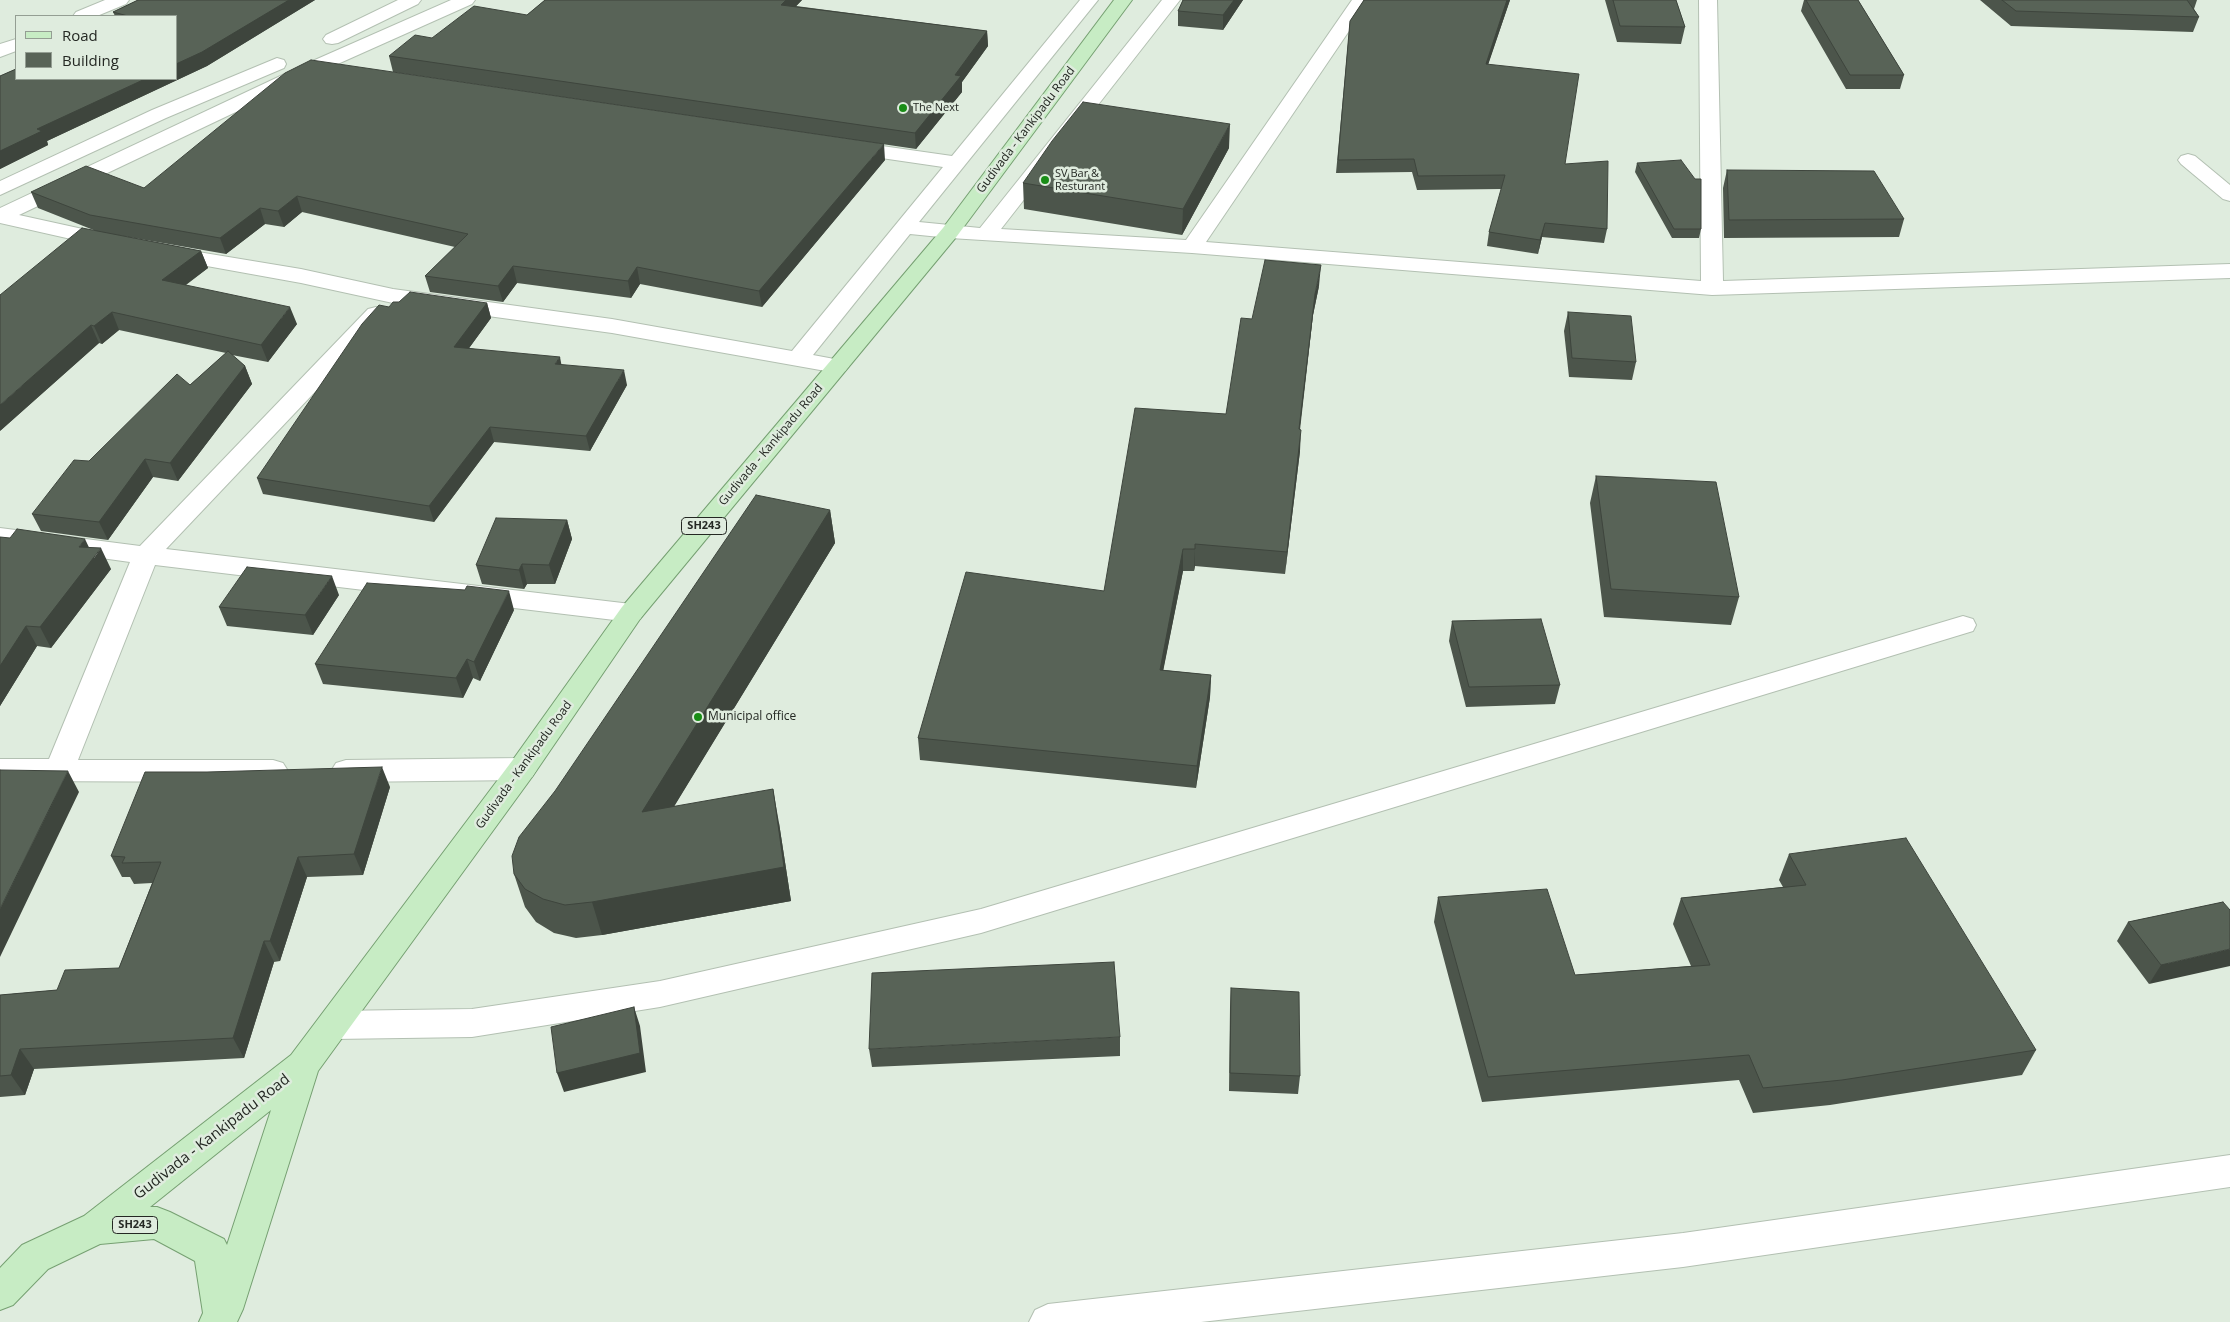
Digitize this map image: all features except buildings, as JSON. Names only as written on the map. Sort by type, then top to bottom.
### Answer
[{"type":"main road","name":"Gudivada - Kankipadu Road","points":[[0,1293],[36,1258],[97,1228],[303,1065],[522,769],[631,614],[950,232],[1122,0]]},
{"type":"main road","name":"Gudivada - Kankipadu Road","points":[[220,1318],[303,1065]]},
{"type":"main road","name":"Gudivada - Kankipadu Road","points":[[97,1228],[157,1223],[211,1252],[220,1318]]},
{"type":"street","points":[[84,15],[120,0]]},
{"type":"street","points":[[317,46],[412,0]]},
{"type":"street","points":[[0,217],[315,67],[466,0]]},
{"type":"street","points":[[798,358],[1088,0]]},
{"type":"street","points":[[986,234],[1171,0]]},
{"type":"street","points":[[1192,247],[1361,0]]},
{"type":"street","points":[[1708,0],[1712,288]]},
{"type":"street","points":[[0,51],[15,44]]},
{"type":"street","points":[[0,189],[159,114],[290,58]]},
{"type":"street","points":[[315,67],[345,71]]},
{"type":"street","points":[[828,144],[957,163]]},
{"type":"street","points":[[2188,160],[2230,195]]},
{"type":"street","points":[[0,217],[137,247],[301,276],[393,296],[612,326],[837,366]]},
{"type":"street","points":[[905,226],[950,232],[1192,247],[1712,288],[2230,271]]},
{"type":"street","points":[[59,770],[146,555],[393,296]]},
{"type":"street","points":[[0,536],[631,614]]},
{"type":"street","points":[[334,1025],[472,1023],[660,994],[981,921],[1963,625]]},
{"type":"street","points":[[0,770],[308,771],[522,769]]},
{"type":"street","points":[[1057,1322],[1683,1250],[2230,1171]]},
{"type":"place","name":"The Next","points":[[903,108]]},
{"type":"place","name":"SV Bar & Resturant","points":[[1045,180]]},
{"type":"place","name":"Municipal office","points":[[698,717]]}]
